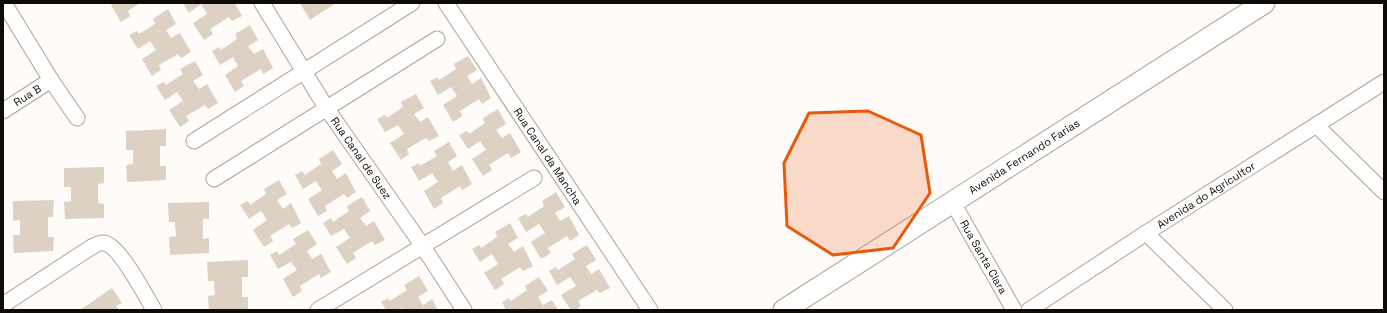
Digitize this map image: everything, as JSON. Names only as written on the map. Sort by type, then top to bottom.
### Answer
[{"type":"main road","name":"Avenida Fernando Farias","points":[[784,310],[1264,3]]},
{"type":"street","points":[[4,3],[51,80],[77,118]]},
{"type":"street","name":"Rua Canal de Suez","points":[[262,3],[327,110],[422,245],[464,310]]},
{"type":"street","points":[[194,141],[412,3]]},
{"type":"street","name":"Rua Canal da Mancha","points":[[446,3],[650,310]]},
{"type":"street","points":[[214,179],[327,110],[437,39]]},
{"type":"street","name":"Rua B","points":[[3,111],[51,80]]},
{"type":"street","name":"Avenida do Agricultor","points":[[1030,310],[1384,82]]},
{"type":"street","points":[[1316,125],[1384,192]]},
{"type":"street","points":[[318,310],[422,245],[534,178]]},
{"type":"street","name":"Rua Santa Clara","points":[[953,203],[1014,310]]},
{"type":"street","points":[[1146,234],[1225,310]]},
{"type":"street","points":[[3,305],[100,243],[105,243],[115,250],[154,310]]},
{"type":"highlighted area","points":[[868,111],[921,135],[930,193],[893,248],[833,255],[787,226],[784,163],[809,113]]},
{"type":"building","points":[[113,3],[140,3],[128,11],[130,16],[121,22],[111,5]]},
{"type":"building","points":[[183,3],[235,3],[242,16],[232,21],[229,17],[210,29],[213,34],[204,40],[193,23],[207,14],[201,4],[189,13]]},
{"type":"building","points":[[300,3],[336,3],[310,20]]},
{"type":"building","points":[[168,9],[176,24],[166,30],[171,38],[180,33],[191,52],[181,58],[178,54],[159,65],[161,70],[152,76],[142,59],[156,50],[150,41],[138,49],[129,35],[137,31],[139,34],[155,24],[153,19]]},
{"type":"building","points":[[250,25],[258,40],[248,46],[254,54],[263,49],[273,68],[263,74],[261,69],[241,81],[244,86],[235,92],[225,75],[238,66],[233,57],[220,65],[212,51],[219,47],[221,50],[237,39],[235,34]]},
{"type":"building","points":[[468,56],[477,70],[467,76],[472,84],[481,78],[491,98],[482,104],[479,99],[460,111],[462,116],[453,122],[443,105],[457,96],[451,87],[438,95],[430,81],[438,77],[439,80],[456,69],[454,64]]},
{"type":"building","points":[[195,61],[203,75],[193,81],[199,89],[207,84],[218,103],[208,109],[205,105],[186,116],[189,121],[180,127],[169,110],[183,101],[177,92],[165,100],[156,86],[164,82],[166,85],[183,74],[180,69]]},
{"type":"building","points":[[416,94],[424,108],[414,114],[420,122],[428,117],[439,136],[429,141],[426,138],[407,149],[409,154],[401,160],[390,143],[404,134],[398,125],[385,132],[377,119],[385,115],[387,118],[403,107],[401,102]]},
{"type":"building","points":[[498,109],[506,124],[496,130],[502,138],[510,133],[521,152],[511,158],[508,153],[489,165],[492,170],[483,176],[472,159],[486,150],[480,141],[468,149],[459,135],[467,131],[469,134],[485,123],[483,118]]},
{"type":"building","points":[[166,129],[166,146],[160,146],[160,166],[166,166],[166,180],[127,182],[126,165],[133,164],[133,150],[126,150],[126,131]]},
{"type":"building","points":[[449,142],[457,156],[448,162],[453,171],[462,165],[472,184],[462,190],[460,186],[441,198],[443,203],[434,209],[424,191],[438,182],[432,173],[419,181],[411,167],[419,163],[420,166],[437,156],[434,151]]},
{"type":"building","points":[[333,150],[342,164],[332,171],[337,179],[346,173],[356,192],[347,198],[344,194],[325,206],[327,211],[318,216],[308,199],[322,190],[316,181],[303,189],[295,175],[302,171],[305,175],[321,164],[319,159]]},
{"type":"building","points":[[104,167],[104,183],[98,184],[98,203],[104,204],[104,218],[65,219],[64,202],[71,201],[71,187],[64,187],[64,168]]},
{"type":"building","points":[[279,180],[287,194],[277,200],[283,209],[291,203],[301,223],[292,228],[289,224],[270,236],[273,241],[264,247],[253,230],[267,220],[261,211],[249,219],[240,205],[248,201],[250,205],[266,194],[264,189]]},
{"type":"building","points":[[556,192],[565,207],[555,213],[560,221],[569,216],[579,235],[570,241],[567,236],[548,248],[551,253],[541,259],[531,242],[545,233],[539,224],[526,232],[518,218],[526,214],[528,217],[544,206],[542,201]]},
{"type":"building","points":[[362,197],[370,211],[360,218],[366,226],[374,221],[385,240],[375,245],[372,241],[353,253],[356,258],[347,264],[336,247],[350,238],[344,229],[331,236],[323,223],[331,218],[333,222],[349,211],[347,206]]},
{"type":"building","points":[[54,200],[53,217],[48,217],[48,237],[54,237],[53,251],[14,253],[13,235],[20,235],[20,220],[13,221],[13,201]]},
{"type":"building","points":[[209,202],[209,219],[203,219],[203,239],[209,238],[209,253],[170,255],[169,237],[176,236],[175,222],[169,222],[168,203]]},
{"type":"building","points":[[510,223],[518,238],[508,244],[514,252],[523,246],[533,266],[523,271],[520,267],[501,279],[504,284],[495,290],[484,273],[498,264],[492,254],[480,262],[472,249],[479,245],[481,248],[497,237],[495,232]]},
{"type":"building","points":[[308,230],[317,244],[307,251],[312,259],[321,254],[331,272],[321,278],[319,274],[300,286],[302,291],[293,297],[283,279],[297,270],[291,262],[278,269],[270,255],[277,251],[279,255],[296,244],[293,239]]},
{"type":"building","points":[[587,245],[596,260],[586,266],[591,274],[599,269],[610,288],[600,293],[597,290],[578,301],[581,306],[575,310],[571,310],[561,295],[576,286],[570,277],[557,285],[549,271],[556,267],[558,270],[575,259],[572,254]]},
{"type":"building","points":[[248,260],[248,277],[242,277],[242,297],[248,297],[248,310],[209,310],[208,296],[215,295],[214,281],[208,281],[207,262]]},
{"type":"building","points":[[419,276],[428,291],[418,297],[423,305],[432,299],[438,310],[403,310],[402,308],[398,310],[386,310],[381,302],[388,298],[390,301],[407,290],[404,285]]},
{"type":"building","points":[[539,277],[548,291],[538,297],[543,305],[552,300],[558,310],[523,310],[522,308],[519,310],[506,310],[502,302],[509,298],[511,301],[527,290],[525,286]]},
{"type":"building","points":[[112,288],[122,303],[116,306],[119,310],[80,310]]}]
